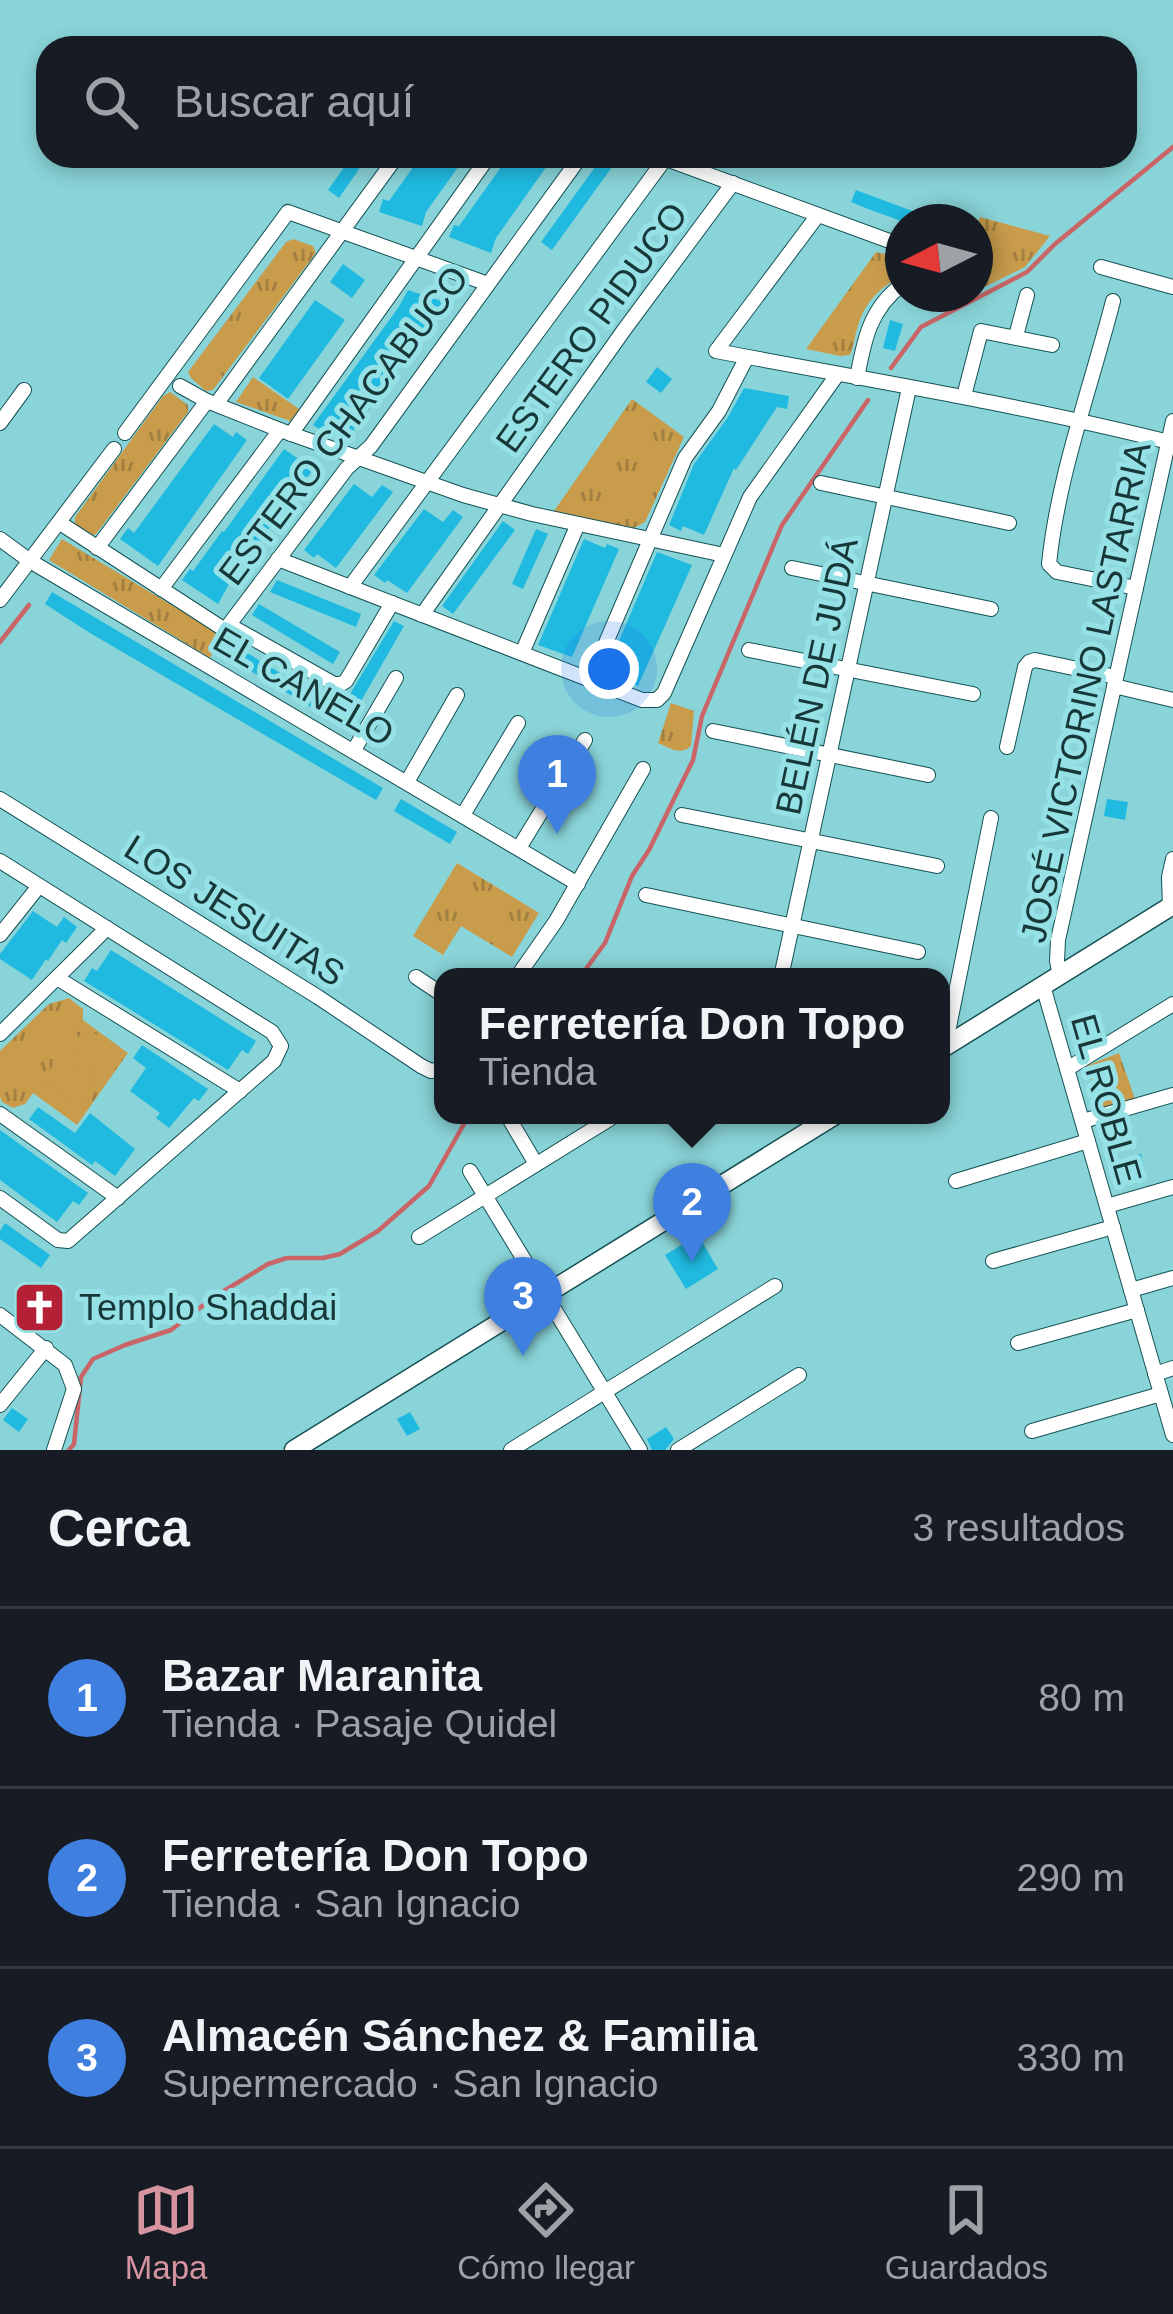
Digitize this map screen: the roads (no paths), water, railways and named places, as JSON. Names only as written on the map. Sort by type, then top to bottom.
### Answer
[{"type":"main road","points":[[950,1044],[1171,906]]},
{"type":"main road","points":[[294,1450],[820,1124]]},
{"type":"street","points":[[97,548],[389,168]]},
{"type":"street","points":[[161,589],[417,259],[481,168]]},
{"type":"street","name":"ESTERO CHACABUCO","points":[[60,524],[226,630],[357,457],[371,446],[571,168]]},
{"type":"street","points":[[350,587],[653,168]]},
{"type":"street","points":[[691,168],[885,239]]},
{"type":"street","name":"ESTERO PIDUCO","points":[[422,615],[733,183]]},
{"type":"street","points":[[125,433],[288,212],[488,284]]},
{"type":"street","points":[[818,215],[716,351],[964,396],[1170,443]]},
{"type":"street","points":[[1101,267],[1173,286]]},
{"type":"street","points":[[1016,336],[1027,295]]},
{"type":"street","points":[[857,378],[872,318],[885,299]]},
{"type":"street","points":[[1113,301],[1073,440],[1049,559],[1057,572],[1136,588]]},
{"type":"street","points":[[964,396],[981,331],[1052,345]]},
{"type":"street","points":[[590,680],[685,458],[719,411],[747,357]]},
{"type":"street","points":[[278,560],[645,701],[657,700],[755,489],[837,374]]},
{"type":"street","points":[[181,386],[285,432],[498,506],[724,556]]},
{"type":"street","name":"BELÉN DE JUDÁ","points":[[783,968],[909,388]]},
{"type":"street","points":[[0,423],[24,390]]},
{"type":"street","name":"JOSÉ VICTORINO LASTARRIA","points":[[1052,981],[1173,421]]},
{"type":"street","points":[[0,600],[114,449]]},
{"type":"street","points":[[820,483],[1010,523]]},
{"type":"street","points":[[522,653],[578,524]]},
{"type":"street","name":"EL CANELO","points":[[0,539],[578,884]]},
{"type":"street","points":[[792,568],[991,608]]},
{"type":"street","points":[[229,625],[340,684],[392,603]]},
{"type":"street","points":[[749,650],[973,694]]},
{"type":"street","points":[[1007,747],[1025,667],[1036,660],[1173,700]]},
{"type":"street","points":[[354,750],[396,678]]},
{"type":"street","points":[[407,782],[457,695]]},
{"type":"street","points":[[463,815],[518,724]]},
{"type":"street","points":[[713,731],[928,775]]},
{"type":"street","points":[[519,848],[585,740]]},
{"type":"street","points":[[523,968],[578,884],[643,769]]},
{"type":"street","name":"LOS JESUITAS","points":[[0,799],[421,1066],[434,1069]]},
{"type":"street","points":[[682,815],[937,866]]},
{"type":"street","points":[[950,1014],[991,818]]},
{"type":"street","points":[[1171,906],[1173,859]]},
{"type":"street","points":[[0,861],[272,1032],[281,1046],[278,1057],[65,1242],[0,1198]]},
{"type":"street","points":[[0,935],[39,886]]},
{"type":"street","points":[[646,895],[918,952]]},
{"type":"street","points":[[0,1034],[107,928]]},
{"type":"street","points":[[416,977],[434,989]]},
{"type":"street","points":[[57,978],[240,1091]]},
{"type":"street","name":"EL ROBLE","points":[[1052,981],[1067,1069],[1173,1436]]},
{"type":"street","points":[[1067,1069],[1173,1004]]},
{"type":"street","points":[[1083,1121],[1173,1096]]},
{"type":"street","points":[[0,1114],[118,1198]]},
{"type":"street","points":[[512,1124],[536,1164]]},
{"type":"street","points":[[419,1238],[598,1124]]},
{"type":"street","points":[[956,1181],[1088,1141]]},
{"type":"street","points":[[470,1171],[640,1450]]},
{"type":"street","points":[[1107,1206],[1173,1187]]},
{"type":"street","points":[[993,1261],[1113,1227]]},
{"type":"street","points":[[1131,1290],[1173,1278]]},
{"type":"street","points":[[511,1450],[776,1286]]},
{"type":"street","points":[[1018,1343],[1137,1310]]},
{"type":"street","points":[[0,1315],[65,1365],[74,1389],[54,1450]]},
{"type":"street","points":[[0,1405],[46,1348]]},
{"type":"street","points":[[1155,1373],[1173,1368]]},
{"type":"street","points":[[678,1450],[799,1375]]},
{"type":"street","points":[[1032,1431],[1161,1394]]},
{"type":"waterway","points":[[891,368],[921,327],[1027,272],[1173,147]]},
{"type":"waterway","points":[[587,968],[605,943],[632,876],[693,760],[702,716],[782,525],[868,400]]},
{"type":"waterway","points":[[0,642],[29,605]]},
{"type":"waterway","points":[[69,1450],[74,1444],[81,1377],[93,1359],[171,1330],[268,1264],[340,1254],[378,1231],[429,1186],[464,1124]]},
{"type":"place","name":"Bazar Maranita","points":[[557,834]]},
{"type":"place","name":"Ferretería Don Topo","points":[[692,1262]]},
{"type":"place","name":"Templo Shaddai","points":[[40,1307]]},
{"type":"place","name":"Almacén Sánchez & Familia","points":[[523,1356]]}]
